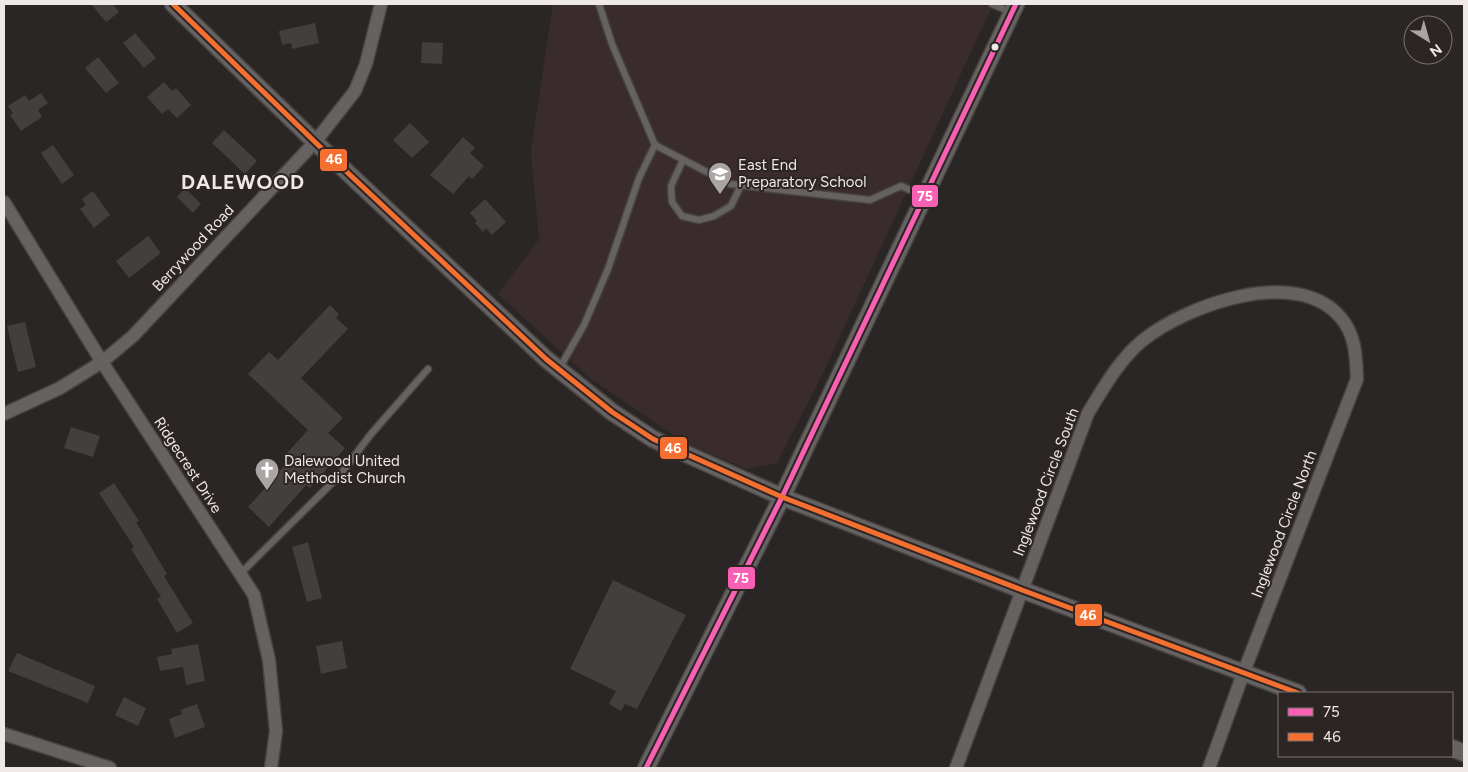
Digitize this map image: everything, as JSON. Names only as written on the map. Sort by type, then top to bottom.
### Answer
[{"type":"street","points":[[173,4],[315,142],[559,369],[612,412],[653,439],[782,497],[1243,674],[1295,692]]},
{"type":"street","name":"Berrywood Road","points":[[4,414],[60,388],[102,362],[132,336],[315,142],[355,91],[366,64],[382,4]]},
{"type":"street","points":[[650,767],[782,497],[1014,8]]},
{"type":"street","name":"Ridgecrest Drive","points":[[4,202],[102,362],[254,595],[269,660],[276,731],[271,768]]},
{"type":"street","name":"Inglewood Circle South","points":[[956,768],[1088,413],[1115,369],[1142,341],[1173,320],[1207,305],[1240,296],[1286,292],[1320,300]]},
{"type":"street","name":"Inglewood Circle North","points":[[1209,768],[1243,674],[1358,379],[1355,344],[1342,318],[1320,300]]},
{"type":"street","points":[[4,734],[110,768]]},
{"type":"lane","points":[[599,4],[612,44],[655,145],[730,184],[870,200],[901,186],[925,196]]},
{"type":"lane","points":[[992,4],[1014,8]]},
{"type":"lane","points":[[559,369],[584,325],[604,277],[639,178],[655,145]]},
{"type":"lane","points":[[683,160],[671,186],[672,202],[682,216],[699,220],[714,216],[731,206],[741,185]]},
{"type":"lane","points":[[240,574],[340,475],[371,434],[428,369]]},
{"type":"shaded area","name":"East End Preparatory School","points":[[553,4],[993,4],[825,369],[777,463],[747,469],[687,444],[591,379],[498,294],[539,239],[531,151]]},
{"type":"building","points":[[91,4],[113,4],[119,12],[106,22]]},
{"type":"building","points":[[315,23],[319,43],[292,49],[291,43],[282,45],[279,31]]},
{"type":"building","points":[[135,33],[156,58],[144,68],[123,43]]},
{"type":"building","points":[[422,42],[443,43],[442,64],[421,63]]},
{"type":"building","points":[[98,57],[119,83],[106,93],[85,68]]},
{"type":"building","points":[[164,82],[172,91],[176,88],[191,105],[177,118],[168,109],[162,114],[147,97]]},
{"type":"building","points":[[41,93],[48,103],[38,110],[42,117],[21,131],[10,115],[13,113],[8,106],[25,95],[29,101]]},
{"type":"building","points":[[410,123],[429,142],[412,158],[393,140]]},
{"type":"building","points":[[224,130],[257,161],[245,174],[212,143]]},
{"type":"building","points":[[463,137],[475,148],[470,153],[484,166],[472,179],[469,176],[453,194],[430,175]]},
{"type":"building","points":[[53,145],[74,175],[62,184],[41,153]]},
{"type":"building","points":[[185,188],[201,204],[193,213],[177,197]]},
{"type":"building","points":[[93,191],[110,215],[94,228],[80,209],[86,205],[82,199]]},
{"type":"building","points":[[485,199],[506,222],[492,235],[486,228],[483,232],[475,223],[477,221],[470,213]]},
{"type":"building","points":[[148,236],[161,253],[129,278],[116,261]]},
{"type":"building","points":[[330,305],[339,314],[336,318],[348,329],[301,378],[343,418],[328,433],[345,448],[310,488],[306,485],[269,527],[248,507],[292,457],[287,453],[308,430],[248,374],[269,352],[278,360]]},
{"type":"building","points":[[25,322],[36,367],[18,372],[7,326]]},
{"type":"building","points":[[71,427],[100,436],[93,457],[64,448]]},
{"type":"building","points":[[114,483],[139,521],[136,522],[167,574],[164,576],[193,623],[177,633],[157,599],[161,597],[131,549],[134,547],[99,493]]},
{"type":"building","points":[[308,542],[322,598],[307,602],[292,547]]},
{"type":"building","points":[[613,580],[686,615],[637,709],[625,704],[621,711],[609,704],[616,691],[570,669]]},
{"type":"building","points":[[342,641],[347,668],[321,674],[316,646]]},
{"type":"building","points":[[198,644],[205,681],[186,685],[183,667],[160,671],[157,657],[172,654],[171,649]]},
{"type":"building","points":[[17,653],[95,686],[88,703],[8,671]]},
{"type":"building","points":[[124,697],[146,708],[138,726],[115,715]]},
{"type":"building","points":[[197,704],[205,727],[175,738],[169,719],[182,714],[180,710]]},
{"type":"transit line","name":"46","points":[[173,4],[315,142],[546,359],[612,412],[653,439],[782,497],[1022,590],[1295,692]]},
{"type":"transit line","name":"75","points":[[646,768],[782,497],[1016,4]]},
{"type":"place","name":"East End Preparatory School","points":[[720,195]]},
{"type":"place","name":"Dalewood United Methodist Church","points":[[267,491]]},
{"type":"district","name":"DALEWOOD","points":[[243,182]]}]
